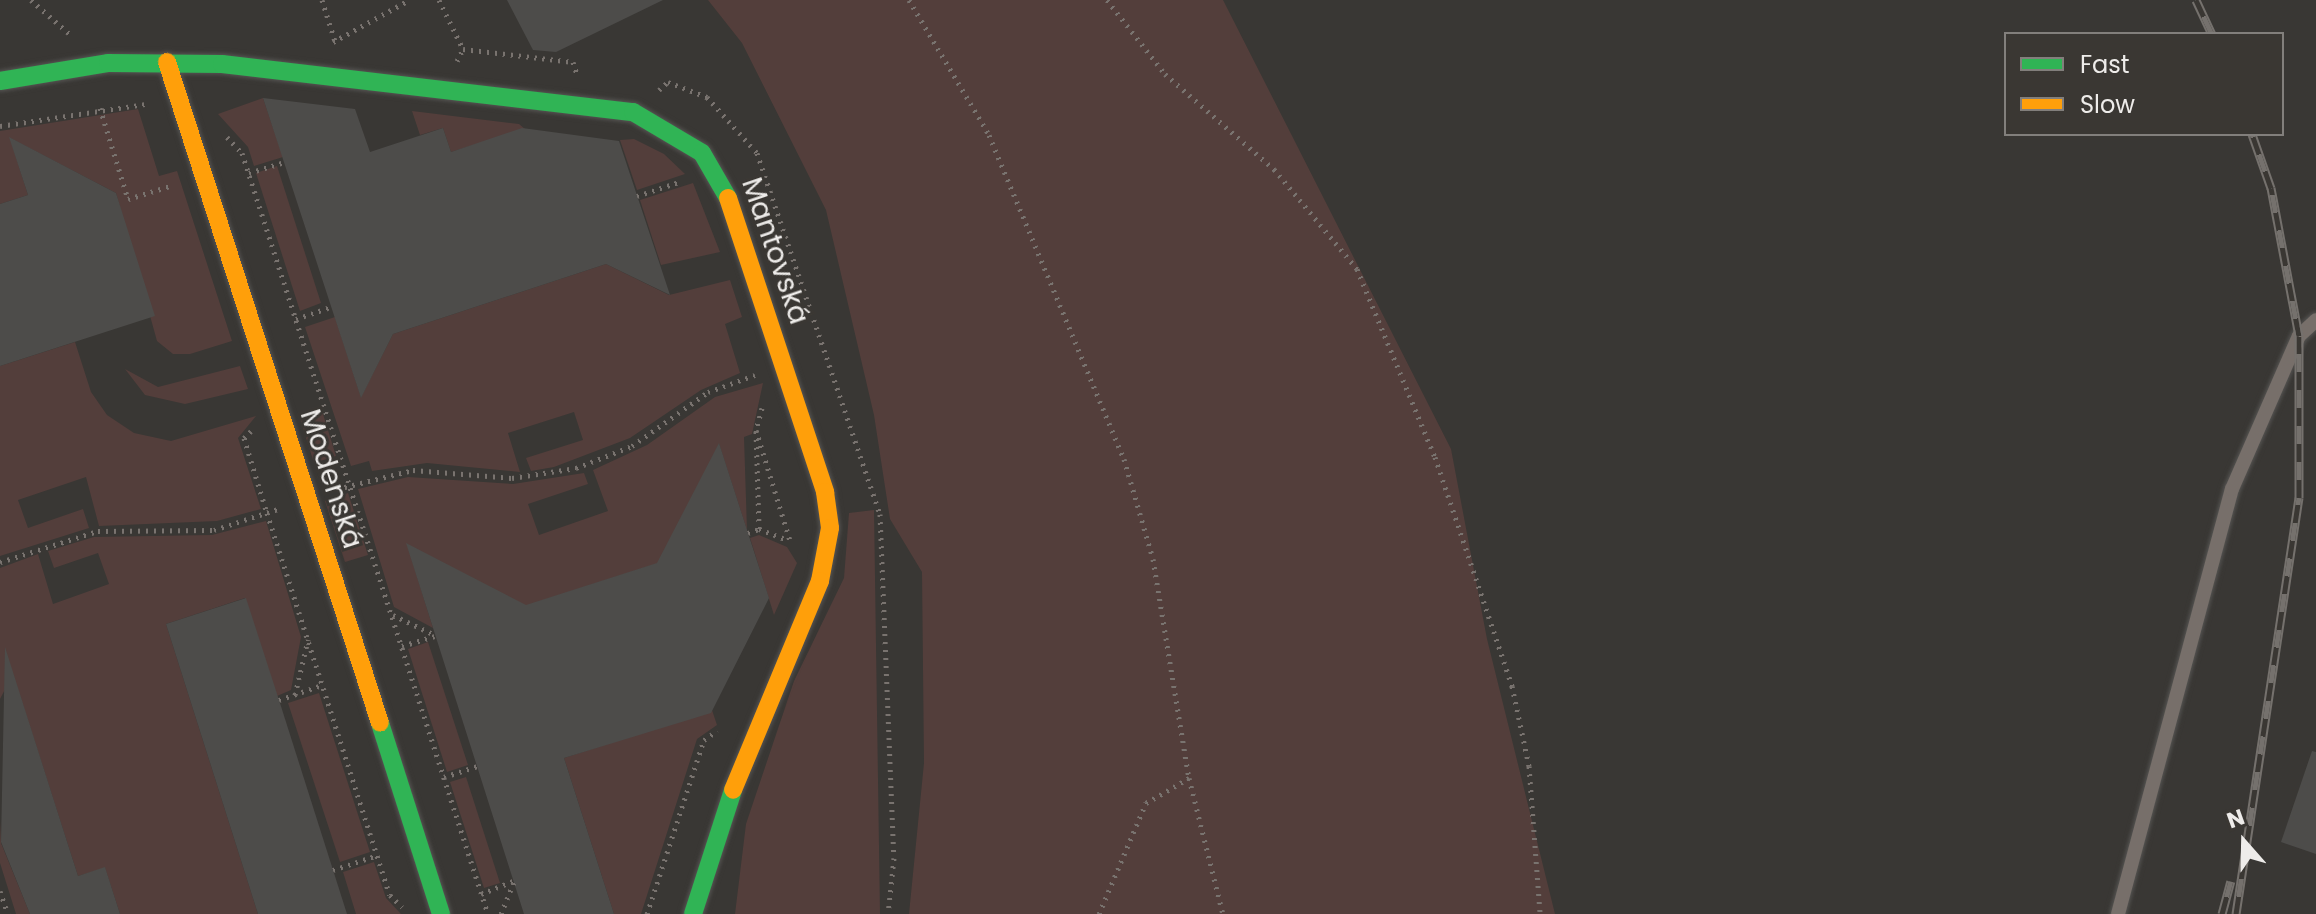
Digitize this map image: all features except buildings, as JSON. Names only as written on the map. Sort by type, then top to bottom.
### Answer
[{"type":"street","name":"Mantovská","points":[[0,81],[167,62],[652,118],[689,142],[720,176],[825,492],[827,558],[745,754],[693,914]]},
{"type":"street","name":"Modenská","points":[[167,62],[441,914]]},
{"type":"lane","points":[[2118,914],[2232,489],[2299,336],[2316,320]]},
{"type":"path","points":[[322,0],[335,41]]},
{"type":"path","points":[[327,45],[409,0]]},
{"type":"path","points":[[439,0],[463,49],[456,71]]},
{"type":"path","points":[[909,0],[989,135],[1124,459],[1153,559],[1189,778],[1223,914]]},
{"type":"path","points":[[1107,0],[1165,74],[1274,169],[1357,269],[1435,457],[1512,686],[1529,766],[1540,914]]},
{"type":"path","points":[[463,49],[573,62],[582,87]]},
{"type":"path","points":[[652,96],[668,82],[707,97],[744,131],[776,198],[880,514],[894,858],[888,914]]},
{"type":"path","points":[[0,126],[100,108],[160,103]]},
{"type":"path","points":[[100,108],[128,199],[185,181]]},
{"type":"path","points":[[218,128],[242,153],[249,173],[488,914]]},
{"type":"path","points":[[249,173],[284,162]]},
{"type":"path","points":[[637,196],[675,183]]},
{"type":"path","points":[[296,319],[331,307]]},
{"type":"path","points":[[0,562],[98,531],[214,530],[350,484],[413,470],[512,478],[576,468],[632,446],[708,392],[825,354]]},
{"type":"path","points":[[759,529],[756,430],[766,395]]},
{"type":"path","points":[[756,430],[795,551]]},
{"type":"path","points":[[267,513],[390,895],[409,914]]},
{"type":"path","points":[[748,533],[759,529],[789,540]]},
{"type":"path","points":[[392,614],[435,635],[402,646]]},
{"type":"path","points":[[295,695],[308,639]]},
{"type":"path","points":[[279,700],[322,685]]},
{"type":"path","points":[[647,914],[704,740],[726,725]]},
{"type":"path","points":[[444,777],[477,766]]},
{"type":"path","points":[[1099,914],[1146,803],[1161,787],[1189,778]]},
{"type":"path","points":[[333,870],[378,855]]},
{"type":"path","points":[[481,894],[514,881],[501,914]]},
{"type":"path","points":[[0,891],[8,914]]},
{"type":"shaded area","points":[[708,0],[1223,0],[1451,449],[1487,639],[1555,914],[909,914],[924,763],[922,572],[890,519],[874,415],[826,210],[742,43]]},
{"type":"shaded area","points":[[263,98],[283,157],[254,166],[248,147],[218,114]]},
{"type":"shaded area","points":[[138,109],[159,176],[177,171],[232,341],[190,354],[173,354],[157,341],[116,193],[10,138],[28,195],[0,204],[0,131]]},
{"type":"shaded area","points":[[412,111],[519,124],[525,129],[451,152],[443,128],[420,135]]},
{"type":"shaded area","points":[[634,139],[664,154],[685,174],[637,190],[620,140]]},
{"type":"shaded area","points":[[277,166],[321,303],[300,311],[256,173]]},
{"type":"shaded area","points":[[693,183],[720,252],[661,265],[640,200]]},
{"type":"shaded area","points":[[606,264],[669,295],[730,280],[742,317],[725,324],[740,373],[701,390],[630,438],[554,467],[531,471],[526,458],[583,440],[574,412],[508,433],[520,472],[427,463],[372,471],[369,461],[351,466],[305,327],[335,317],[361,397],[393,334]]},
{"type":"shaded area","points":[[75,342],[91,392],[107,415],[134,433],[171,441],[256,416],[238,438],[261,509],[217,521],[99,526],[86,477],[18,500],[28,528],[83,509],[89,528],[0,556],[0,366]]},
{"type":"shaded area","points":[[240,366],[248,389],[185,404],[145,395],[125,369],[158,387]]},
{"type":"shaded area","points":[[763,383],[752,434],[744,437],[747,530],[719,444],[668,560],[516,609],[407,544],[433,628],[394,607],[358,489],[408,477],[513,484],[584,473],[588,484],[528,504],[539,535],[608,511],[593,470],[647,445],[715,397]]},
{"type":"shaded area","points":[[322,411],[336,456],[314,463],[300,419]]},
{"type":"shaded area","points":[[348,493],[368,555],[345,562],[325,501]]},
{"type":"shaded area","points":[[874,510],[880,914],[735,914],[746,824],[794,681],[844,578],[849,513]]},
{"type":"shaded area","points":[[266,521],[301,637],[291,690],[277,696],[245,598],[166,624],[258,914],[120,914],[105,868],[78,876],[13,674],[0,699],[0,568],[38,554],[53,604],[109,584],[98,553],[54,568],[48,551],[94,537],[212,535]]},
{"type":"shaded area","points":[[759,535],[787,547],[797,563],[774,615],[750,538]]},
{"type":"shaded area","points":[[428,642],[468,765],[447,772],[408,649]]},
{"type":"shaded area","points":[[319,693],[370,852],[340,862],[288,703]]},
{"type":"shaded area","points":[[712,710],[717,725],[697,739],[641,914],[614,914],[564,758]]},
{"type":"shaded area","points":[[466,777],[500,883],[484,888],[450,782]]},
{"type":"shaded area","points":[[0,821],[1,843],[30,914],[16,914],[0,863]]},
{"type":"shaded area","points":[[374,862],[386,898],[401,914],[356,914],[343,872]]},
{"type":"railway","points":[[2196,0],[2211,32]]},
{"type":"railway","points":[[2236,914],[2299,498],[2299,336],[2271,188],[2253,136]]},
{"type":"railway","points":[[2222,914],[2231,881]]},
{"type":"traffic: fast","points":[[0,81],[108,63],[222,64],[633,112],[702,153],[728,198]]},
{"type":"traffic: fast","points":[[380,723],[441,914]]},
{"type":"traffic: fast","points":[[693,914],[733,790]]},
{"type":"traffic: slow","points":[[167,62],[380,723]]},
{"type":"traffic: slow","points":[[728,198],[825,492],[830,528],[820,581],[733,790]]}]
